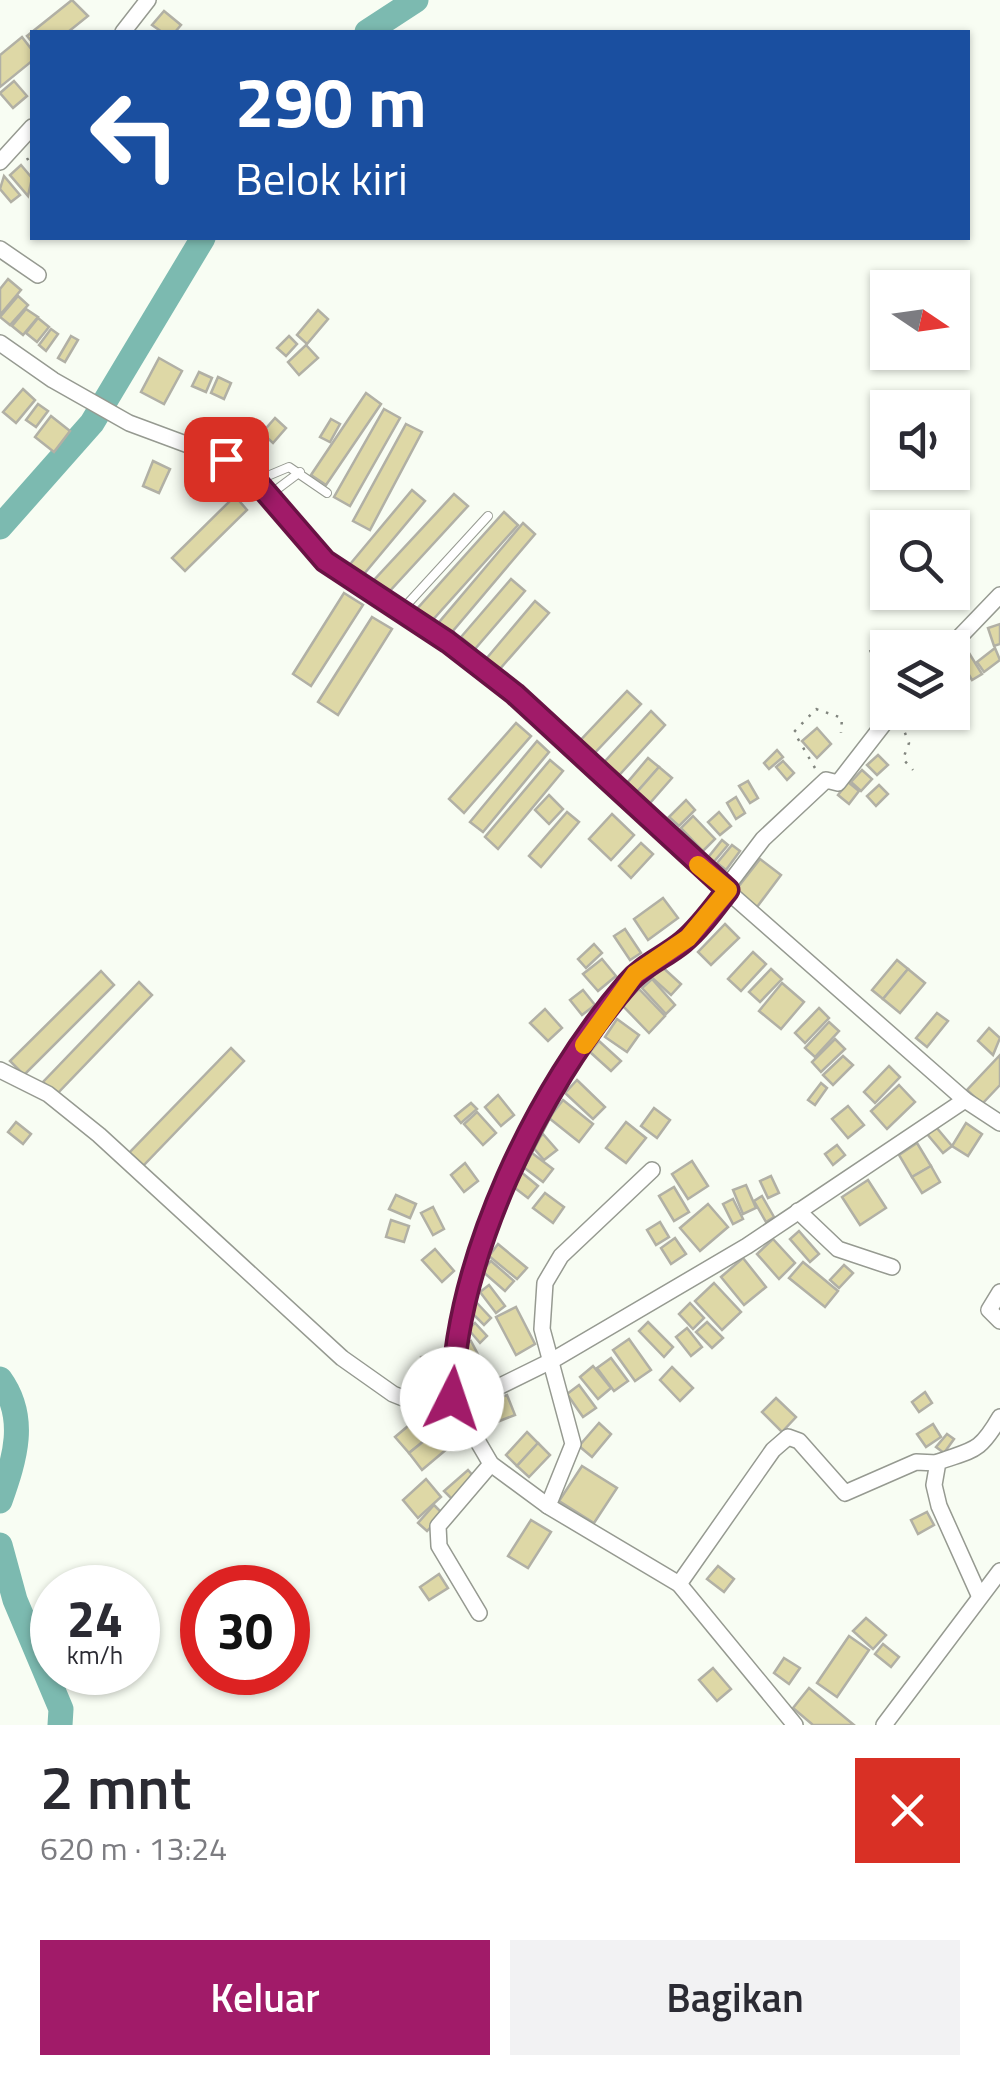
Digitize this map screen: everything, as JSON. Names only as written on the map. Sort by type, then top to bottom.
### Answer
[{"type":"street","points":[[125,30],[148,0]]},
{"type":"street","points":[[0,162],[30,129]]},
{"type":"street","points":[[0,249],[38,275]]},
{"type":"street","points":[[0,344],[130,423],[226,459],[256,481],[325,561],[515,694],[965,1100],[1000,1123]]},
{"type":"street","points":[[965,630],[1000,594]]},
{"type":"street","points":[[795,1725],[678,1584],[548,1506],[491,1464],[452,1399],[457,1336],[494,1207],[521,1150],[564,1074],[625,985],[688,938],[763,839],[826,780],[838,782],[880,730]]},
{"type":"street","points":[[0,1070],[48,1094],[99,1135],[342,1358],[404,1400],[452,1399],[486,1392],[553,1360],[798,1212],[965,1100]]},
{"type":"street","points":[[548,1506],[573,1444],[540,1311],[551,1270],[652,1170]]},
{"type":"street","points":[[798,1212],[838,1250],[892,1267]]},
{"type":"street","points":[[1000,1292],[989,1310],[1000,1321]]},
{"type":"street","points":[[678,1584],[701,1546],[773,1450],[788,1437],[800,1441],[845,1493],[916,1462],[937,1463],[968,1455],[984,1444],[1000,1417]]},
{"type":"street","points":[[937,1463],[934,1485],[939,1506],[979,1595]]},
{"type":"street","points":[[479,1613],[439,1546],[438,1526],[491,1464]]},
{"type":"street","points":[[884,1725],[1000,1571]]},
{"type":"lane","points":[[256,481],[290,466],[327,494]]},
{"type":"lane","points":[[268,496],[300,472]]},
{"type":"lane","points":[[401,611],[488,516]]},
{"type":"path","points":[[826,780],[798,746],[794,732],[816,709],[842,718],[841,733]]},
{"type":"path","points":[[903,730],[909,742],[903,760],[913,770]]},
{"type":"building","points":[[72,0],[88,16],[70,30],[34,30]]},
{"type":"building","points":[[164,11],[181,25],[177,30],[159,30],[152,25]]},
{"type":"building","points":[[22,37],[30,47],[30,63],[0,87],[0,55]]},
{"type":"building","points":[[14,81],[27,96],[13,108],[0,93]]},
{"type":"building","points":[[21,165],[30,176],[28,196],[10,175]]},
{"type":"building","points":[[4,176],[20,195],[11,202],[0,189]]},
{"type":"building","points":[[8,279],[21,290],[0,315],[0,289]]},
{"type":"building","points":[[18,296],[28,305],[10,325],[0,317]]},
{"type":"building","points":[[26,309],[38,317],[23,335],[12,326]]},
{"type":"building","points":[[318,310],[328,319],[307,344],[297,335]]},
{"type":"building","points":[[38,318],[49,327],[37,342],[26,333]]},
{"type":"building","points":[[51,329],[58,334],[46,351],[39,345]]},
{"type":"building","points":[[71,336],[78,340],[65,362],[58,358]]},
{"type":"building","points":[[289,336],[297,344],[286,356],[277,348]]},
{"type":"building","points":[[306,345],[318,358],[299,375],[288,362]]},
{"type":"building","points":[[159,358],[182,371],[164,404],[141,392]]},
{"type":"building","points":[[199,372],[212,378],[206,392],[192,386]]},
{"type":"building","points":[[218,377],[231,383],[224,399],[211,393]]},
{"type":"building","points":[[23,389],[35,400],[16,423],[3,412]]},
{"type":"building","points":[[366,393],[381,404],[326,485],[311,475]]},
{"type":"building","points":[[38,404],[48,411],[36,427],[26,420]]},
{"type":"building","points":[[384,409],[400,418],[350,506],[334,497]]},
{"type":"building","points":[[51,416],[70,431],[54,452],[35,437]]},
{"type":"building","points":[[275,418],[286,428],[273,443],[262,433]]},
{"type":"building","points":[[331,419],[340,424],[330,442],[320,437]]},
{"type":"building","points":[[406,424],[422,432],[370,530],[353,521]]},
{"type":"building","points":[[153,461],[170,469],[159,493],[143,486]]},
{"type":"building","points":[[412,490],[425,501],[359,580],[346,569]]},
{"type":"building","points":[[454,494],[468,506],[388,593],[374,580]]},
{"type":"building","points":[[235,496],[247,510],[185,571],[172,558]]},
{"type":"building","points":[[504,512],[518,525],[430,623],[416,610]]},
{"type":"building","points":[[523,523],[535,534],[447,638],[435,627]]},
{"type":"building","points":[[511,579],[525,591],[475,649],[461,637]]},
{"type":"building","points":[[344,593],[363,605],[311,686],[293,674]]},
{"type":"building","points":[[535,601],[549,613],[499,670],[486,659]]},
{"type":"building","points":[[372,617],[392,629],[338,715],[318,702]]},
{"type":"building","points":[[1000,624],[1000,644],[994,646],[988,628]]},
{"type":"building","points":[[995,648],[1000,660],[984,672],[977,662]]},
{"type":"building","points":[[970,655],[982,674],[972,680],[970,677]]},
{"type":"building","points":[[627,691],[641,704],[589,759],[575,746]]},
{"type":"building","points":[[651,711],[665,725],[612,783],[597,770]]},
{"type":"building","points":[[516,723],[531,736],[464,813],[449,799]]},
{"type":"building","points":[[817,728],[831,744],[817,758],[802,741]]},
{"type":"building","points":[[537,741],[549,752],[483,832],[470,822]]},
{"type":"building","points":[[777,750],[783,757],[769,769],[764,763]]},
{"type":"building","points":[[878,755],[888,765],[877,775],[867,765]]},
{"type":"building","points":[[648,758],[659,767],[637,792],[627,783]]},
{"type":"building","points":[[550,760],[563,771],[498,849],[485,837]]},
{"type":"building","points":[[783,761],[794,773],[787,780],[776,767]]},
{"type":"building","points":[[659,767],[672,778],[650,803],[637,792]]},
{"type":"building","points":[[862,770],[872,779],[861,791],[851,782]]},
{"type":"building","points":[[748,781],[758,798],[750,803],[739,786]]},
{"type":"building","points":[[848,782],[859,791],[849,804],[838,795]]},
{"type":"building","points":[[879,785],[888,794],[876,806],[867,796]]},
{"type":"building","points":[[549,795],[563,809],[549,824],[535,810]]},
{"type":"building","points":[[736,797],[745,813],[736,819],[727,803]]},
{"type":"building","points":[[686,800],[695,810],[679,826],[669,817]]},
{"type":"building","points":[[567,812],[579,822],[541,867],[529,856]]},
{"type":"building","points":[[719,812],[731,826],[720,835],[708,822]]},
{"type":"building","points":[[612,814],[634,835],[611,860],[589,839]]},
{"type":"building","points":[[693,816],[715,839],[703,851],[681,828]]},
{"type":"building","points":[[722,840],[728,845],[712,864],[706,860]]},
{"type":"building","points":[[641,843],[653,854],[631,878],[619,866]]},
{"type":"building","points":[[732,845],[740,851],[726,870],[717,863]]},
{"type":"building","points":[[760,859],[781,875],[757,907],[735,891]]},
{"type":"building","points":[[663,898],[678,918],[648,940],[634,919]]},
{"type":"building","points":[[725,924],[739,938],[711,965],[698,952]]},
{"type":"building","points":[[625,929],[641,953],[630,960],[614,936]]},
{"type":"building","points":[[594,944],[602,953],[586,968],[578,959]]},
{"type":"building","points":[[753,952],[766,964],[741,991],[728,979]]},
{"type":"building","points":[[602,959],[616,976],[598,991],[583,974]]},
{"type":"building","points":[[897,960],[908,969],[883,999],[872,990]]},
{"type":"building","points":[[659,964],[681,984],[671,995],[649,975]]},
{"type":"building","points":[[771,969],[782,979],[760,1002],[749,992]]},
{"type":"building","points":[[908,969],[925,983],[900,1013],[883,999]]},
{"type":"building","points":[[101,971],[114,985],[24,1075],[10,1061]]},
{"type":"building","points":[[652,979],[675,1005],[666,1014],[642,988]]},
{"type":"building","points":[[139,982],[152,995],[56,1095],[43,1082]]},
{"type":"building","points":[[782,983],[804,1002],[781,1029],[759,1011]]},
{"type":"building","points":[[639,989],[665,1016],[649,1033],[622,1005]]},
{"type":"building","points":[[583,990],[595,1005],[582,1015],[570,1000]]},
{"type":"building","points":[[819,1008],[829,1018],[805,1043],[795,1033]]},
{"type":"building","points":[[545,1009],[562,1028],[548,1041],[530,1023]]},
{"type":"building","points":[[937,1013],[948,1021],[927,1047],[916,1038]]},
{"type":"building","points":[[617,1019],[639,1035],[627,1052],[605,1037]]},
{"type":"building","points":[[829,1022],[839,1031],[815,1057],[805,1048]]},
{"type":"building","points":[[989,1028],[1000,1038],[993,1055],[978,1041]]},
{"type":"building","points":[[835,1039],[845,1049],[821,1072],[812,1062]]},
{"type":"building","points":[[599,1041],[621,1061],[611,1071],[590,1052]]},
{"type":"building","points":[[231,1048],[244,1061],[143,1166],[129,1153]]},
{"type":"building","points":[[1000,1055],[1000,1085],[982,1104],[967,1090]]},
{"type":"building","points":[[843,1056],[853,1065],[833,1085],[823,1075]]},
{"type":"building","points":[[889,1066],[900,1077],[875,1103],[864,1092]]},
{"type":"building","points":[[577,1080],[605,1107],[593,1119],[565,1093]]},
{"type":"building","points":[[821,1083],[827,1088],[815,1105],[808,1100]]},
{"type":"building","points":[[899,1085],[915,1102],[887,1129],[871,1111]]},
{"type":"building","points":[[498,1095],[514,1115],[501,1126],[485,1107]]},
{"type":"building","points":[[563,1100],[593,1124],[579,1142],[549,1118]]},
{"type":"building","points":[[471,1103],[477,1109],[461,1123],[455,1116]]},
{"type":"building","points":[[848,1106],[864,1125],[848,1138],[832,1119]]},
{"type":"building","points":[[654,1108],[670,1120],[657,1138],[641,1126]]},
{"type":"building","points":[[477,1112],[496,1133],[483,1145],[464,1124]]},
{"type":"building","points":[[16,1122],[31,1134],[23,1144],[8,1132]]},
{"type":"building","points":[[626,1122],[646,1138],[626,1163],[606,1148]]},
{"type":"building","points":[[966,1123],[982,1134],[968,1156],[952,1146]]},
{"type":"building","points":[[936,1127],[952,1146],[943,1153],[927,1134]]},
{"type":"building","points":[[543,1134],[557,1150],[544,1160],[531,1145]]},
{"type":"building","points":[[917,1143],[931,1166],[912,1177],[899,1155]]},
{"type":"building","points":[[837,1145],[845,1155],[833,1165],[825,1154]]},
{"type":"building","points":[[532,1153],[553,1169],[543,1182],[522,1166]]},
{"type":"building","points":[[692,1161],[708,1186],[688,1199],[672,1174]]},
{"type":"building","points":[[465,1163],[478,1181],[464,1192],[451,1175]]},
{"type":"building","points":[[931,1166],[940,1182],[922,1193],[912,1177]]},
{"type":"building","points":[[521,1172],[538,1186],[528,1198],[511,1185]]},
{"type":"building","points":[[771,1176],[779,1193],[768,1198],[760,1181]]},
{"type":"building","points":[[868,1180],[886,1208],[860,1225],[842,1197]]},
{"type":"building","points":[[746,1185],[756,1208],[743,1214],[733,1190]]},
{"type":"building","points":[[674,1187],[689,1212],[674,1221],[659,1196]]},
{"type":"building","points":[[545,1193],[564,1207],[553,1223],[533,1208]]},
{"type":"building","points":[[396,1195],[416,1204],[410,1218],[389,1209]]},
{"type":"building","points":[[762,1196],[774,1217],[766,1222],[754,1201]]},
{"type":"building","points":[[733,1199],[743,1219],[733,1224],[723,1204]]},
{"type":"building","points":[[708,1204],[728,1227],[700,1251],[680,1228]]},
{"type":"building","points":[[433,1207],[444,1229],[433,1235],[421,1213]]},
{"type":"building","points":[[391,1220],[409,1226],[404,1242],[386,1237]]},
{"type":"building","points":[[660,1222],[669,1237],[656,1245],[647,1230]]},
{"type":"building","points":[[799,1231],[819,1254],[810,1262],[790,1239]]},
{"type":"building","points":[[675,1238],[686,1254],[671,1264],[661,1248]]},
{"type":"building","points":[[773,1239],[795,1263],[779,1279],[757,1254]]},
{"type":"building","points":[[498,1244],[527,1268],[517,1279],[489,1256]]},
{"type":"building","points":[[435,1249],[454,1271],[442,1282],[422,1260]]},
{"type":"building","points":[[743,1258],[766,1287],[744,1305],[721,1277]]},
{"type":"building","points":[[491,1261],[514,1281],[505,1291],[482,1271]]},
{"type":"building","points":[[803,1262],[838,1291],[825,1307],[789,1278]]},
{"type":"building","points":[[844,1265],[853,1273],[839,1288],[830,1280]]},
{"type":"building","points":[[714,1283],[741,1312],[722,1330],[695,1301]]},
{"type":"building","points":[[489,1285],[505,1306],[496,1313],[480,1292]]},
{"type":"building","points":[[477,1303],[491,1318],[484,1325],[469,1310]]},
{"type":"building","points":[[690,1303],[704,1318],[693,1329],[679,1314]]},
{"type":"building","points":[[516,1307],[535,1344],[516,1355],[496,1317]]},
{"type":"building","points":[[648,1322],[673,1347],[664,1357],[639,1331]]},
{"type":"building","points":[[707,1322],[723,1338],[712,1348],[696,1332]]},
{"type":"building","points":[[475,1323],[487,1336],[480,1343],[468,1329]]},
{"type":"building","points":[[687,1328],[702,1347],[691,1356],[676,1337]]},
{"type":"building","points":[[629,1339],[651,1370],[635,1381],[613,1350]]},
{"type":"building","points":[[471,1341],[484,1366],[472,1373],[459,1348]]},
{"type":"building","points":[[438,1355],[441,1377],[423,1379],[421,1357]]},
{"type":"building","points":[[611,1358],[628,1381],[614,1391],[597,1368]]},
{"type":"building","points":[[593,1366],[611,1388],[598,1399],[580,1377]]},
{"type":"building","points":[[672,1367],[693,1388],[680,1401],[660,1380]]},
{"type":"building","points":[[579,1385],[596,1408],[583,1417],[567,1394]]},
{"type":"building","points":[[925,1392],[932,1403],[919,1412],[912,1402]]},
{"type":"building","points":[[507,1395],[515,1415],[497,1422],[490,1401]]},
{"type":"building","points":[[776,1398],[796,1417],[782,1432],[762,1412]]},
{"type":"building","points":[[421,1415],[435,1432],[409,1453],[395,1437]]},
{"type":"building","points":[[599,1423],[611,1434],[592,1457],[579,1446]]},
{"type":"building","points":[[933,1424],[941,1437],[926,1447],[917,1434]]},
{"type":"building","points":[[435,1432],[448,1448],[422,1470],[409,1453]]},
{"type":"building","points":[[527,1432],[538,1443],[517,1466],[506,1455]]},
{"type":"building","points":[[947,1434],[954,1439],[944,1453],[936,1447]]},
{"type":"building","points":[[538,1443],[550,1455],[529,1477],[517,1466]]},
{"type":"building","points":[[582,1466],[617,1488],[594,1523],[559,1501]]},
{"type":"building","points":[[468,1470],[476,1479],[453,1500],[444,1491]]},
{"type":"building","points":[[426,1479],[441,1497],[418,1518],[403,1500]]},
{"type":"building","points":[[434,1505],[443,1514],[427,1531],[418,1523]]},
{"type":"building","points":[[927,1512],[934,1525],[918,1534],[911,1520]]},
{"type":"building","points":[[531,1520],[551,1532],[528,1568],[508,1556]]},
{"type":"building","points":[[718,1566],[734,1579],[724,1592],[707,1579]]},
{"type":"building","points":[[439,1574],[448,1588],[429,1600],[420,1587]]},
{"type":"building","points":[[866,1618],[886,1635],[873,1649],[853,1631]]},
{"type":"building","points":[[849,1636],[869,1650],[837,1697],[817,1683]]},
{"type":"building","points":[[883,1644],[899,1657],[891,1667],[875,1654]]},
{"type":"building","points":[[784,1658],[800,1668],[789,1684],[774,1673]]},
{"type":"building","points":[[713,1668],[731,1689],[717,1701],[699,1680]]},
{"type":"building","points":[[809,1688],[854,1725],[813,1725],[793,1708]]},
{"type":"waterway","points":[[370,30],[416,0]]},
{"type":"waterway","points":[[0,527],[92,423],[202,240]]},
{"type":"waterway","points":[[0,1379],[9,1394],[16,1423],[14,1454],[0,1501]]},
{"type":"waterway","points":[[0,1545],[15,1600],[61,1709],[60,1725]]},
{"type":"slow traffic","points":[[584,1045],[635,974],[688,938],[728,890],[698,865]]},
{"type":"route","points":[[226,459],[256,481],[325,561],[482,667],[541,717],[633,808],[728,890],[688,938],[625,985],[564,1074],[521,1150],[494,1207],[457,1336],[452,1399]]}]
